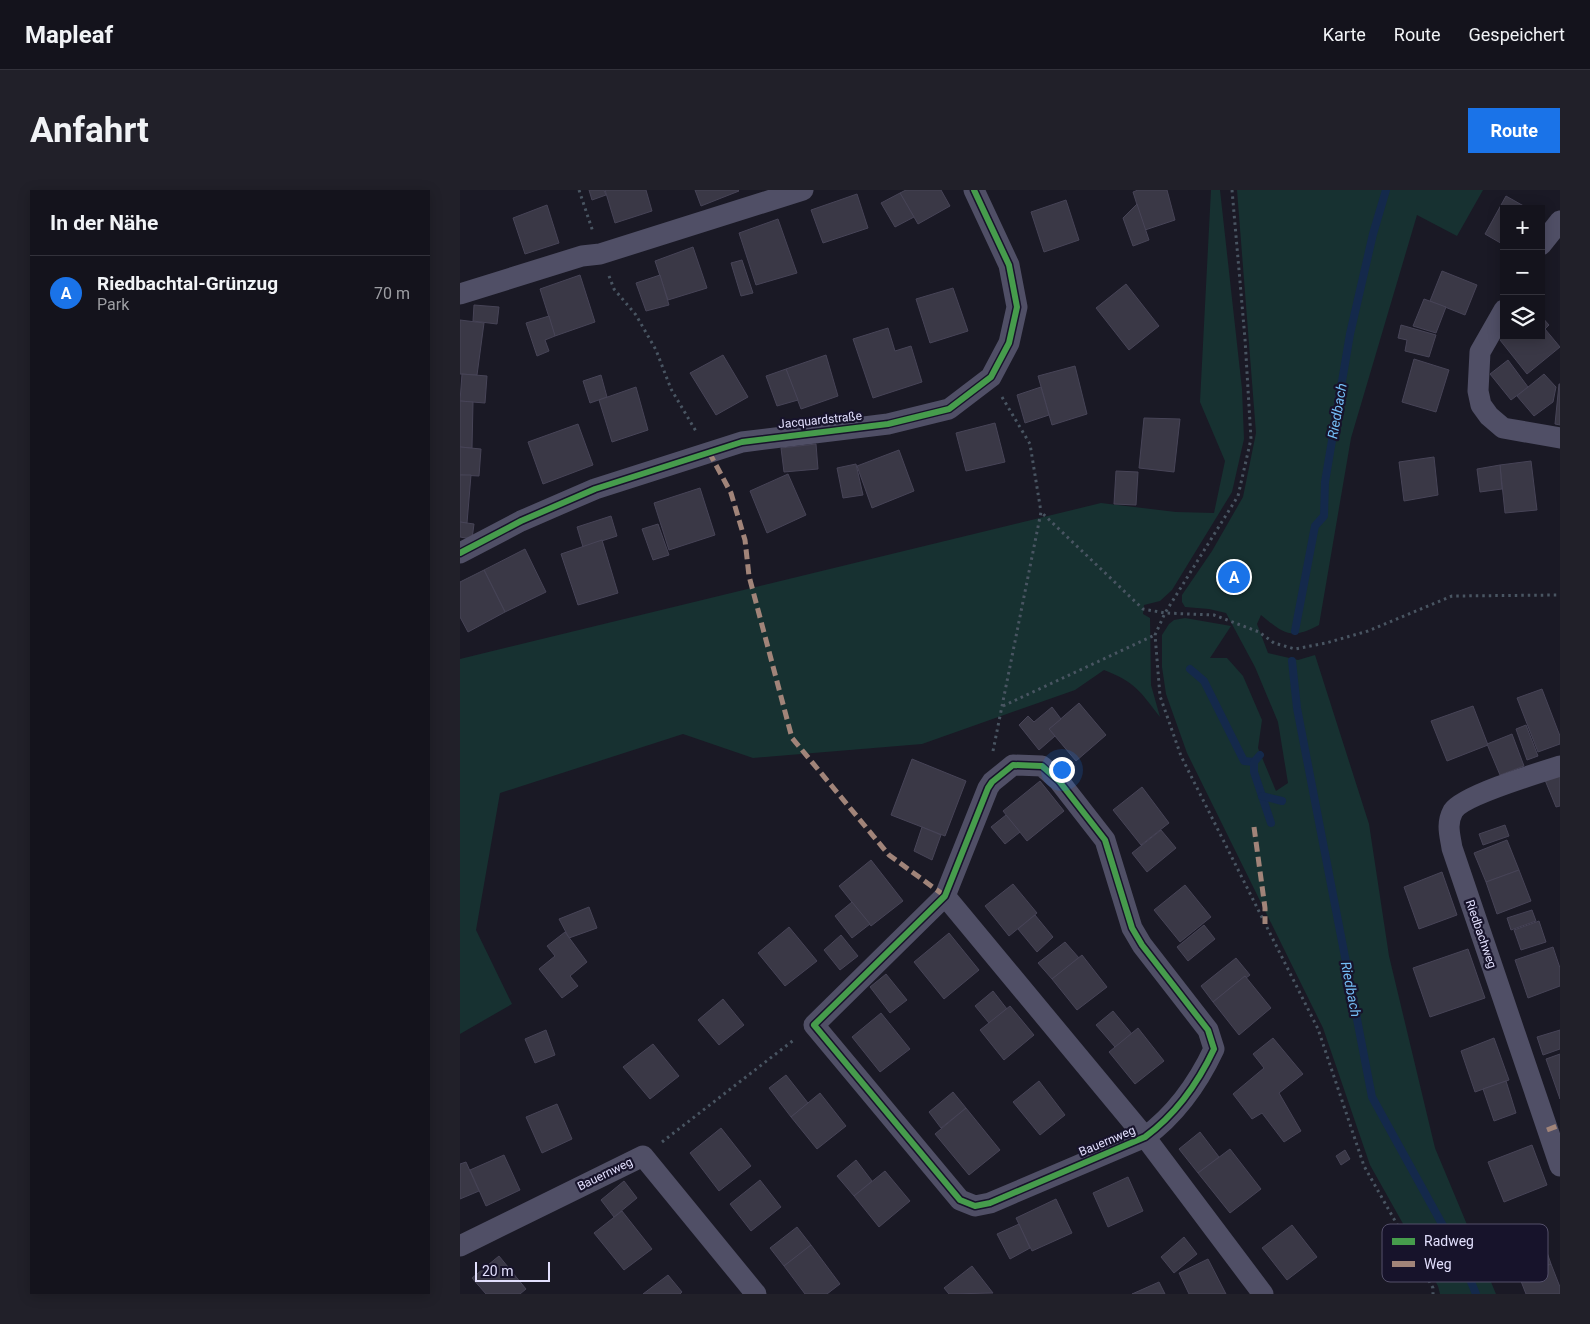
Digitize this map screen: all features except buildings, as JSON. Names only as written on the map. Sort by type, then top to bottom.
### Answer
[{"type":"street","points":[[460,294],[582,256],[600,254],[802,190]]},
{"type":"street","name":"Jacquardstraße","points":[[460,553],[521,521],[595,489],[742,442],[888,424],[949,409],[990,378],[1009,343],[1017,307],[1009,265],[974,190]]},
{"type":"street","points":[[1545,240],[1560,222]]},
{"type":"street","points":[[1500,317],[1480,352],[1478,391],[1481,405],[1489,416],[1504,428],[1560,438]]},
{"type":"street","name":"Bauernweg","points":[[1013,765],[1042,766],[1059,781],[1105,840],[1132,928],[1142,945],[1208,1030],[1214,1049],[1203,1072],[1165,1122],[1145,1137],[990,1203],[975,1206],[960,1200],[814,1024],[945,896],[992,782],[1013,765]]},
{"type":"street","name":"Riedbachweg","points":[[1560,766],[1476,795],[1454,809],[1448,825],[1452,848],[1560,1166]]},
{"type":"street","name":"Bauernweg","points":[[945,896],[1145,1137],[1263,1294]]},
{"type":"street","name":"Bauernweg","points":[[460,1246],[643,1156],[756,1294]]},
{"type":"path","points":[[580,190],[600,254],[614,289],[636,315],[656,350],[671,390],[709,452]]},
{"type":"path","points":[[1232,190],[1245,339],[1251,439],[1238,496],[1165,613],[1155,635],[1160,696],[1181,756],[1318,1029],[1364,1166],[1396,1224]]},
{"type":"path","points":[[990,378],[1030,444],[1041,512],[993,755],[992,782]]},
{"type":"path","points":[[1041,512],[1143,609],[1165,613],[1214,615],[1259,632],[1274,643],[1295,649],[1326,643],[1368,630],[1452,596],[1560,595]]},
{"type":"path","points":[[1003,706],[1155,635]]},
{"type":"path","points":[[643,1156],[814,1024]]},
{"type":"path","points":[[1429,1282],[1433,1294]]},
{"type":"green space","points":[[1211,190],[1220,190],[1242,389],[1244,439],[1232,492],[1172,590],[1160,601],[1144,605],[1143,614],[1150,618],[1151,685],[1160,717],[1136,688],[1104,670],[1075,690],[922,744],[753,758],[683,734],[500,793],[476,930],[512,1004],[460,1034],[460,659],[1101,503],[1176,512],[1214,513],[1225,461],[1200,402]]},
{"type":"green space","points":[[1237,190],[1483,190],[1457,236],[1417,215],[1351,438],[1319,625],[1309,630],[1288,633],[1276,627],[1261,615],[1257,624],[1268,653],[1298,660],[1315,655],[1369,824],[1389,956],[1435,1148],[1467,1224],[1403,1224],[1370,1165],[1323,1028],[1187,753],[1166,694],[1162,667],[1162,635],[1169,624],[1174,620],[1185,618],[1231,626],[1210,658],[1227,658],[1243,676],[1262,720],[1258,748],[1276,791],[1288,783],[1278,722],[1255,667],[1226,613],[1185,607],[1182,602],[1182,595],[1212,551],[1243,497],[1256,433]]},
{"type":"green space","points":[[1436,1282],[1491,1282],[1496,1294],[1440,1294]]},
{"type":"waterway","name":"Riedbach","points":[[1295,631],[1315,526],[1324,516],[1325,482],[1350,334],[1373,234],[1386,190]]},
{"type":"waterway","name":"Riedbach","points":[[1292,661],[1297,708],[1372,1097],[1442,1224]]},
{"type":"waterway","points":[[1190,669],[1204,681],[1244,761],[1254,762]]},
{"type":"waterway","points":[[1260,755],[1254,762],[1254,772],[1271,823]]},
{"type":"waterway","points":[[1262,796],[1282,801]]},
{"type":"waterway","name":"Riedbach","points":[[1471,1282],[1476,1294]]},
{"type":"marked path","points":[[709,452],[731,493],[745,540],[749,576],[792,738],[889,855],[945,896]]},
{"type":"marked path","points":[[1254,827],[1265,908],[1265,924]]},
{"type":"marked path","points":[[1547,1130],[1560,1125]]},
{"type":"cycle path","points":[[460,553],[521,521],[595,489],[742,442],[888,424],[949,409],[991,377],[1009,343],[1017,307],[1009,265],[974,190]]},
{"type":"cycle path","points":[[1013,765],[1042,766],[1059,781],[1105,840],[1132,928],[1142,945],[1208,1030],[1214,1049],[1201,1074],[1185,1098],[1166,1119],[1145,1137],[990,1203],[975,1206],[960,1200],[814,1025],[945,896],[988,788],[992,782],[1013,765]]},
{"type":"place","name":"Riedbachtal-Grünzug","points":[[1234,577]]}]
